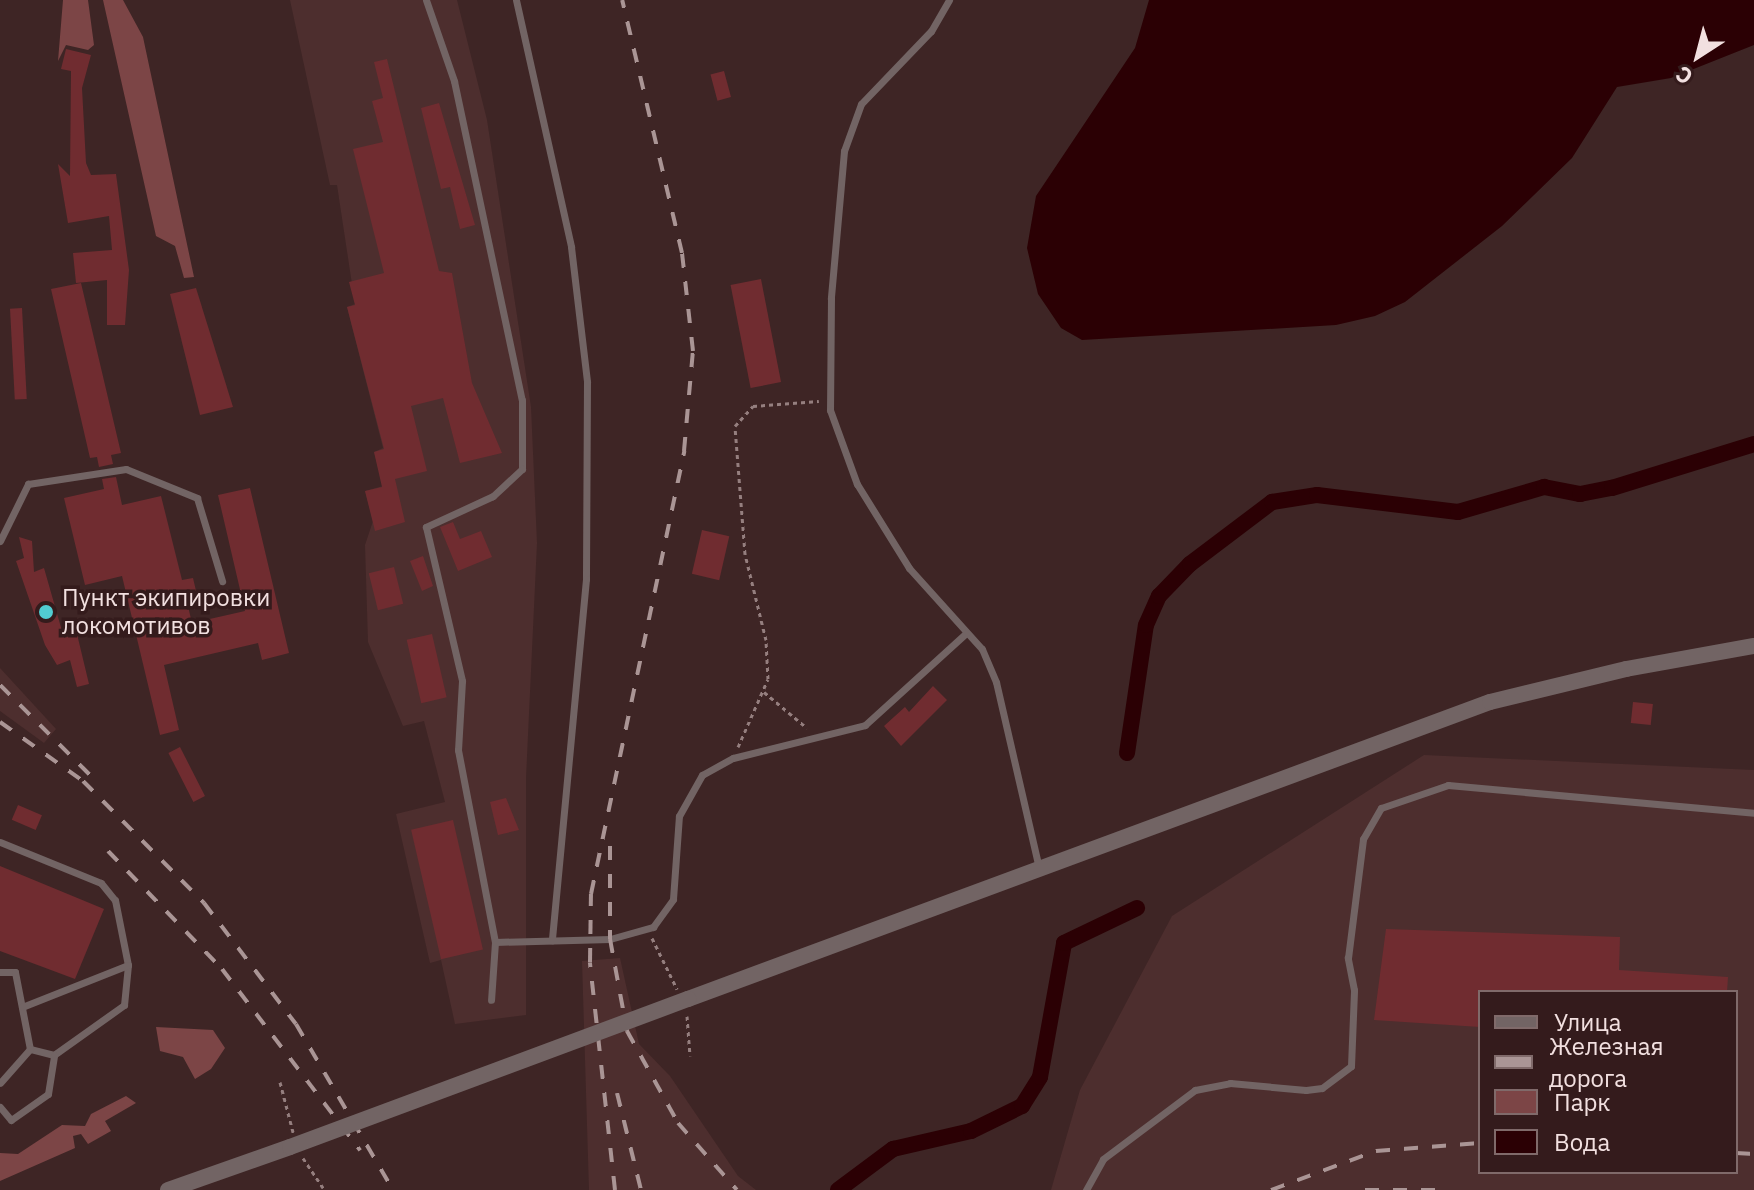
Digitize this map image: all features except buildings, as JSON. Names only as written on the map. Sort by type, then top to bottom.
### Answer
[{"type":"street","points":[[168,1190],[1490,702],[1626,669],[1754,646]]},
{"type":"lane","points":[[426,0],[454,81],[522,400],[522,469],[493,496],[426,527],[462,681],[458,750],[495,942],[491,1000]]},
{"type":"lane","points":[[516,0],[571,247],[587,382],[586,579],[552,940]]},
{"type":"lane","points":[[949,0],[931,31],[861,104],[844,151],[831,298],[830,401],[857,484],[909,568],[982,649],[996,682],[1039,868]]},
{"type":"lane","points":[[0,541],[28,484],[126,469],[197,498],[222,581]]},
{"type":"lane","points":[[495,942],[624,938],[660,921],[675,892],[683,803],[702,775],[733,758],[865,725],[966,633]]},
{"type":"lane","points":[[1086,1190],[1103,1159],[1195,1090],[1230,1083],[1306,1090],[1322,1088],[1351,1066],[1354,990],[1348,958],[1363,839],[1381,808],[1448,785],[1754,813]]},
{"type":"lane","points":[[0,842],[101,883],[115,900],[128,965],[124,1005],[54,1055],[48,1094],[11,1120],[0,1107]]},
{"type":"lane","points":[[22,1007],[128,965]]},
{"type":"lane","points":[[0,972],[15,972],[30,1049]]},
{"type":"lane","points":[[30,1049],[54,1055]]},
{"type":"lane","points":[[0,1083],[30,1049]]},
{"type":"path","points":[[733,758],[763,691],[766,640],[745,554],[735,426],[753,406],[830,401]]},
{"type":"path","points":[[763,691],[819,738]]},
{"type":"path","points":[[652,937],[683,1000],[690,1056]]},
{"type":"path","points":[[280,1082],[295,1145],[323,1188]]},
{"type":"shaded area","points":[[290,0],[457,0],[487,120],[531,407],[537,543],[526,778],[526,1015],[455,1024],[441,960],[430,963],[396,814],[445,802],[424,721],[403,726],[368,642],[365,545],[373,521],[365,491],[383,486],[374,452],[383,448],[347,307],[355,304],[337,185],[330,185]]},
{"type":"shaded area","points":[[0,668],[56,729],[44,743],[0,711]]},
{"type":"shaded area","points":[[1424,755],[1754,770],[1754,1190],[1051,1190],[1080,1090],[1172,916]]},
{"type":"shaded area","points":[[620,958],[639,1044],[670,1076],[738,1176],[756,1190],[589,1190],[582,961]]},
{"type":"green space","points":[[63,0],[88,0],[94,45],[88,50],[66,45],[58,61]]},
{"type":"green space","points":[[103,0],[123,0],[143,37],[194,277],[184,278],[175,246],[156,236]]},
{"type":"green space","points":[[156,1027],[213,1030],[225,1048],[211,1069],[195,1079],[183,1057],[160,1051]]},
{"type":"green space","points":[[126,1096],[136,1103],[105,1121],[111,1131],[88,1144],[81,1134],[73,1136],[75,1148],[0,1181],[0,1153],[18,1154],[62,1125],[85,1126],[91,1114]]},
{"type":"water","points":[[1149,0],[1754,0],[1754,45],[1671,78],[1617,87],[1572,158],[1502,226],[1405,302],[1375,316],[1336,325],[1082,340],[1061,328],[1038,294],[1027,248],[1036,196],[1135,48]]},
{"type":"waterway","points":[[1127,753],[1146,625],[1159,596],[1190,564],[1272,502],[1317,495],[1458,512],[1544,487],[1580,494],[1612,488],[1754,444]]},
{"type":"waterway","points":[[838,1190],[893,1149],[971,1131],[1022,1106],[1040,1077],[1064,943],[1137,908]]},
{"type":"railway","points":[[615,1190],[590,962],[591,894],[684,451],[693,351],[682,253],[622,0]]},
{"type":"railway","points":[[0,685],[91,776]]},
{"type":"railway","points":[[0,722],[83,781],[204,903],[296,1024],[393,1190]]},
{"type":"railway","points":[[610,846],[610,939],[627,1031],[678,1123],[737,1190]]},
{"type":"railway","points":[[108,851],[222,969],[360,1150]]},
{"type":"railway","points":[[617,1093],[641,1190]]},
{"type":"railway","points":[[1271,1190],[1376,1151],[1478,1143]]},
{"type":"railway","points":[[1738,1153],[1754,1154]]},
{"type":"railway","points":[[1365,1190],[1439,1190]]},
{"type":"place","name":"Пункт экипировки локомотивов","points":[[46,612]]}]
